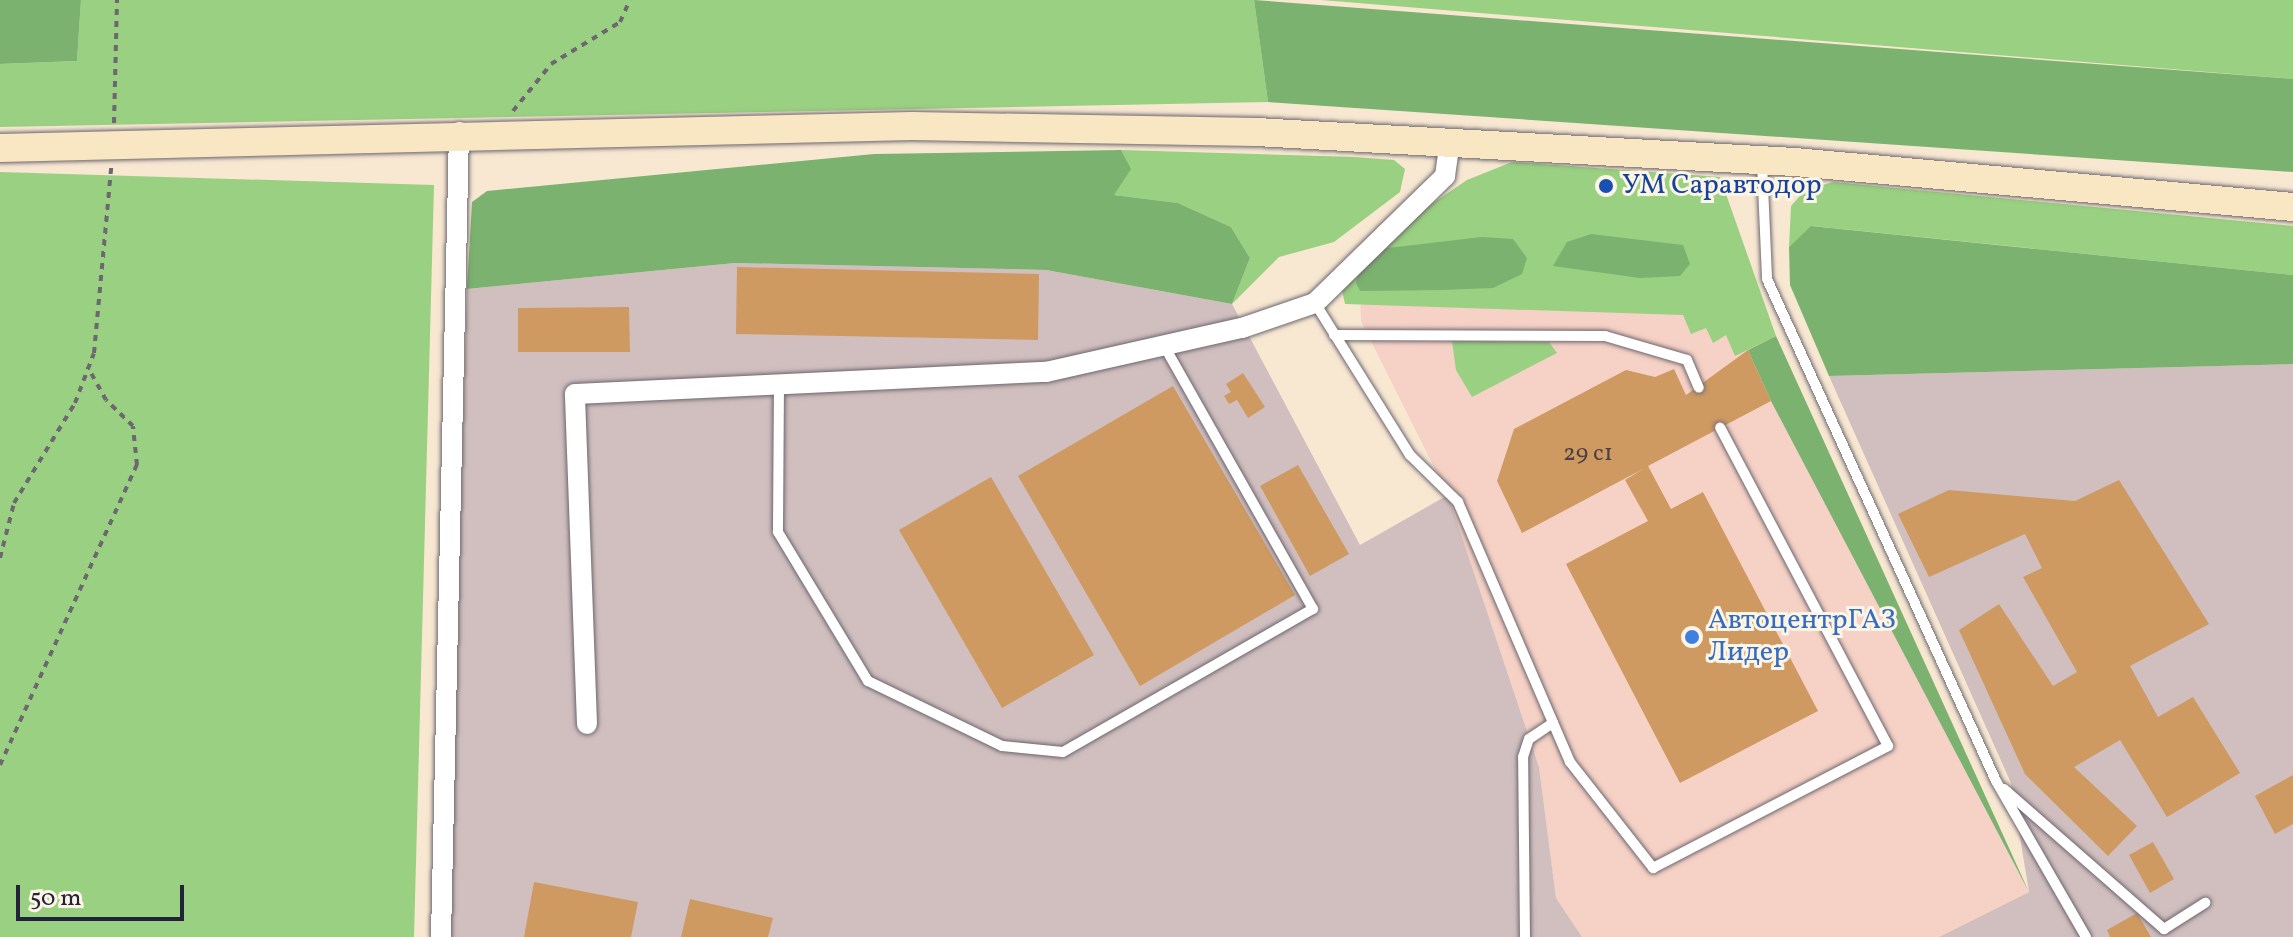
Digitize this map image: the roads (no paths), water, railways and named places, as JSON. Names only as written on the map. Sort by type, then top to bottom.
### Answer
[{"type":"main road","points":[[0,148],[496,131],[912,126],[1450,141],[1762,161],[2293,207]]},
{"type":"street","points":[[441,937],[459,132]]},
{"type":"street","points":[[587,724],[575,394],[1046,372],[1164,346],[1315,303],[1445,176],[1450,141]]},
{"type":"lane","points":[[1762,161],[1767,279],[1996,781],[2086,937]]},
{"type":"lane","points":[[1315,303],[1410,455],[1458,502],[1570,762],[1653,868],[1888,746],[1720,428]]},
{"type":"lane","points":[[1334,335],[1605,336],[1687,360],[1699,388]]},
{"type":"lane","points":[[779,384],[778,532],[868,681],[1002,746],[1063,752],[1313,609],[1164,346]]},
{"type":"lane","points":[[1525,937],[1523,757],[1529,739],[1553,723]]},
{"type":"lane","points":[[1996,781],[2164,929],[2205,903]]},
{"type":"place","name":"УМ Саравтодор","points":[[1606,186]]},
{"type":"place","name":"АвтоцентрГАЗ Лидер","points":[[1692,637]]}]
